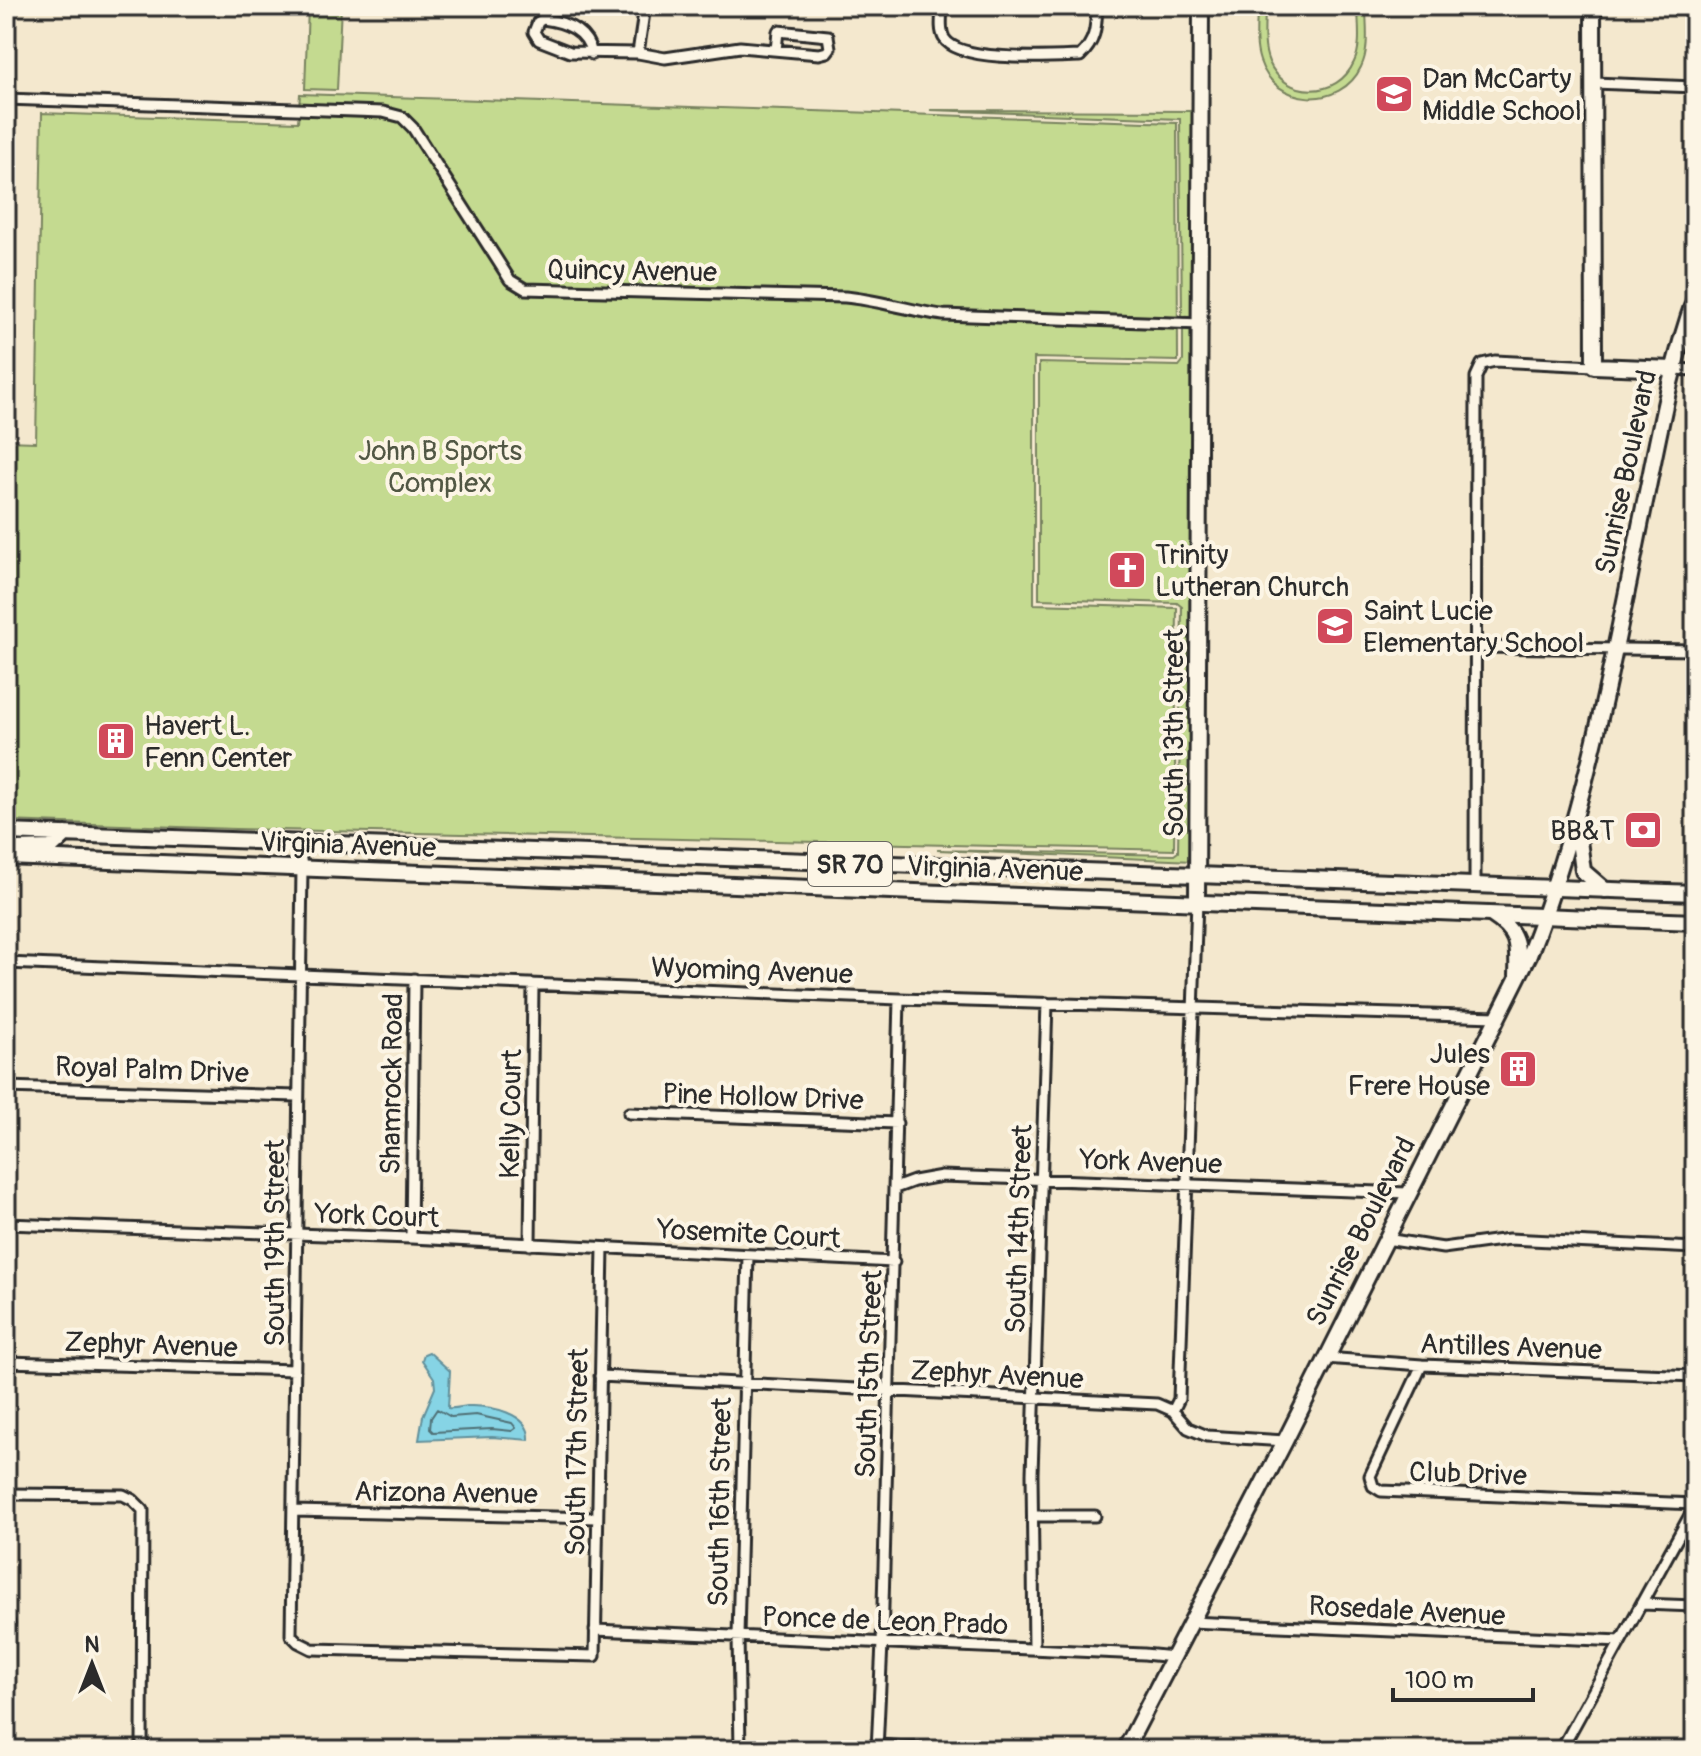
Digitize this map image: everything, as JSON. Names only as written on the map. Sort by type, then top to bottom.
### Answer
[{"type":"main road","name":"South 13th Street","points":[[1197,901],[1202,324],[1201,6]]},
{"type":"main road","points":[[1593,6],[1594,366],[1673,369]]},
{"type":"main road","name":"Sunrise Boulevard","points":[[1125,1750],[1285,1441],[1517,979],[1544,917],[1576,820],[1673,369],[1695,298]]},
{"type":"main road","points":[[1576,820],[1583,871],[1605,890]]},
{"type":"main road","name":"Virginia Avenue","points":[[6,832],[1695,893]]},
{"type":"main road","points":[[6,850],[51,848],[66,834]]},
{"type":"main road","name":"Virginia Avenue","points":[[6,857],[1695,922]]},
{"type":"main road","points":[[1492,915],[1509,926],[1513,933],[1517,948],[1517,979]]},
{"type":"street","points":[[638,53],[645,6]]},
{"type":"street","points":[[942,6],[942,29],[945,39],[953,46],[966,53],[1034,57],[1080,56],[1095,37],[1097,6]]},
{"type":"street","points":[[592,54],[590,42],[583,33],[559,21],[543,19],[538,22],[534,32],[539,40],[570,52],[592,54],[638,53],[665,58],[740,47],[819,54],[827,52],[830,43],[828,36],[820,33],[778,31],[776,50]]},
{"type":"street","points":[[1594,83],[1695,87]]},
{"type":"street","name":"Quincy Avenue","points":[[6,99],[383,112],[402,117],[413,128],[510,280],[525,289],[845,297],[943,315],[1202,324]]},
{"type":"street","points":[[1475,886],[1476,377],[1482,364],[1495,361],[1594,366]]},
{"type":"street","points":[[1673,369],[1695,370]]},
{"type":"street","points":[[1476,647],[1695,650]]},
{"type":"street","name":"South 19th Street","points":[[299,843],[302,868],[291,1635],[312,1649],[595,1656]]},
{"type":"street","points":[[822,888],[823,863]]},
{"type":"street","name":"South 13th Street","points":[[1173,1411],[1179,1399],[1197,901]]},
{"type":"street","name":"Wyoming Avenue","points":[[6,963],[899,999],[1497,1017]]},
{"type":"street","name":"Shamrock Road","points":[[411,1238],[414,979]]},
{"type":"street","name":"Kelly Court","points":[[530,1245],[533,984]]},
{"type":"street","name":"South 15th Street","points":[[877,1748],[894,1262],[899,999]]},
{"type":"street","name":"South 14th Street","points":[[1034,1649],[1034,1398],[1047,1003]]},
{"type":"street","name":"Royal Palm Drive","points":[[6,1087],[297,1096]]},
{"type":"street","name":"Pine Hollow Drive","points":[[629,1113],[897,1123]]},
{"type":"street","name":"York Avenue","points":[[895,1188],[942,1176],[1408,1193]]},
{"type":"street","name":"York Court","points":[[6,1224],[296,1233],[603,1248]]},
{"type":"street","points":[[1386,1239],[1443,1248],[1509,1239],[1695,1248]]},
{"type":"street","name":"Yosemite Court","points":[[603,1248],[894,1262]]},
{"type":"street","name":"South 17th Street","points":[[595,1656],[603,1248]]},
{"type":"street","name":"South 16th Street","points":[[740,1750],[738,1636],[748,1255]]},
{"type":"street","name":"Antilles Avenue","points":[[1325,1358],[1695,1376]]},
{"type":"street","name":"Zephyr Avenue","points":[[6,1362],[295,1370]]},
{"type":"street","name":"Club Drive","points":[[1422,1365],[1370,1476],[1373,1486],[1381,1491],[1695,1505]]},
{"type":"street","name":"Zephyr Avenue","points":[[600,1376],[1157,1404],[1173,1411],[1188,1428],[1207,1436],[1285,1441]]},
{"type":"street","points":[[6,1494],[123,1495],[143,1510],[142,1750]]},
{"type":"street","points":[[1661,1750],[1562,1748],[1695,1505]]},
{"type":"street","name":"Arizona Avenue","points":[[294,1511],[597,1518]]},
{"type":"street","points":[[1033,1516],[1095,1516]]},
{"type":"street","points":[[1642,1604],[1695,1606]]},
{"type":"street","name":"Rosedale Avenue","points":[[1190,1622],[1621,1641]]},
{"type":"street","name":"Ponce de Leon Prado","points":[[595,1630],[1173,1657]]},
{"type":"street","points":[[877,1748],[953,1750]]},
{"type":"green space","points":[[308,6],[341,6],[337,90],[305,89]]},
{"type":"green space","points":[[1257,6],[1265,6],[1265,49],[1269,62],[1287,83],[1312,90],[1336,83],[1354,62],[1359,35],[1358,6],[1366,6],[1366,53],[1352,81],[1339,91],[1324,96],[1293,94],[1279,87],[1268,76],[1258,54]]},
{"type":"green space","name":"John B Sports Complex","points":[[300,94],[1177,123],[1178,361],[1034,358],[1034,604],[1177,608],[1174,850],[6,821],[6,441],[36,442],[42,113],[298,122]]},
{"type":"green space","points":[[930,110],[1196,111],[1197,319],[1182,318],[1180,119]]},
{"type":"green space","points":[[1183,329],[1197,329],[1193,861],[937,850],[1174,855],[1178,852],[1182,607],[1177,603],[1039,599],[1039,363],[1179,366],[1183,361]]},
{"type":"water","points":[[429,1352],[450,1371],[448,1408],[476,1406],[507,1412],[523,1423],[529,1440],[492,1437],[419,1440],[423,1416],[435,1388],[434,1378],[422,1360],[424,1354]]},
{"type":"place","name":"Dan McCarty Middle School","points":[[1394,94]]},
{"type":"place","name":"Trinity Lutheran Church","points":[[1127,570]]},
{"type":"place","name":"Saint Lucie Elementary School","points":[[1335,626]]},
{"type":"place","name":"Havert L. Fenn Center","points":[[116,741]]},
{"type":"place","name":"BB&T","points":[[1643,830]]},
{"type":"place","name":"Jules Frere House","points":[[1518,1069]]}]
